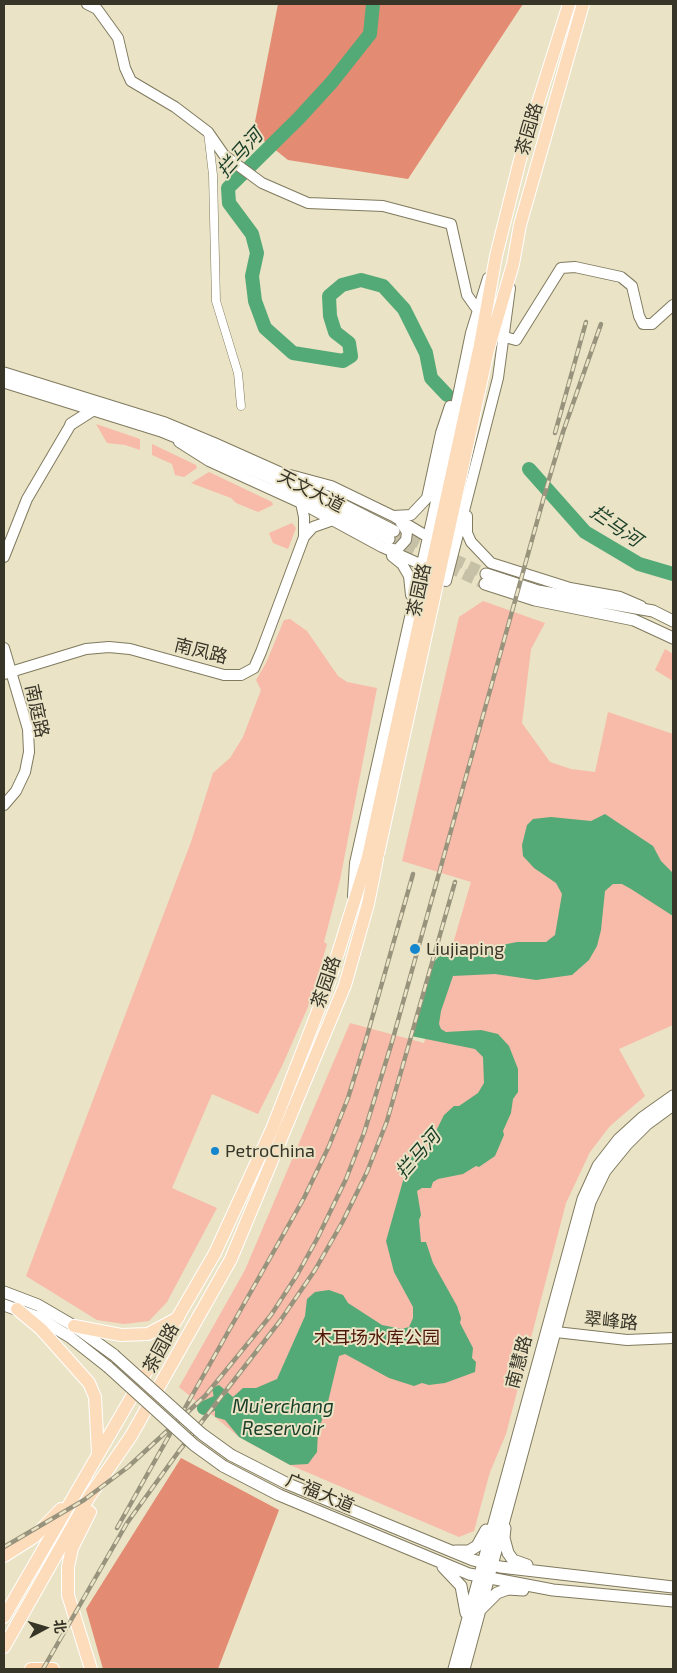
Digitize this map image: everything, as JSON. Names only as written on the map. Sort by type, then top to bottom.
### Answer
[{"type":"highway","points":[[31,1669],[53,1669]]},
{"type":"main road","name":"茶园路","points":[[4,1647],[89,1498],[131,1436],[231,1259],[340,999],[368,904],[372,858],[484,347],[496,256],[520,160],[569,4]]},
{"type":"main road","name":"茶园路","points":[[484,347],[513,264],[520,225],[583,4]]},
{"type":"main road","name":"天文大道","points":[[4,373],[165,423],[278,472],[388,539]]},
{"type":"main road","name":"天文大道","points":[[4,382],[161,431],[273,479],[388,539]]},
{"type":"main road","points":[[64,401],[71,424],[93,410]]},
{"type":"main road","points":[[487,574],[538,591],[653,611],[673,621]]},
{"type":"main road","points":[[487,574],[535,600],[634,620],[673,638]]},
{"type":"main road","name":"茶园路","points":[[4,1617],[214,1253],[272,1129],[329,982],[352,903],[372,858]]},
{"type":"main road","name":"南慧路","points":[[454,1669],[466,1620],[483,1577],[510,1496],[583,1199],[598,1166],[620,1139],[642,1118],[673,1096]]},
{"type":"main road","name":"南慧路","points":[[487,1564],[511,1458],[590,1202],[605,1172],[627,1144],[647,1124],[673,1105]]},
{"type":"main road","name":"广福大道","points":[[4,1292],[38,1305],[74,1326],[114,1355],[202,1434],[231,1455],[286,1484],[440,1548],[487,1564],[555,1574],[673,1587]]},
{"type":"main road","name":"广福大道","points":[[4,1305],[37,1316],[70,1337],[108,1366],[194,1445],[223,1466],[279,1495],[438,1562],[483,1577],[553,1590],[673,1601]]},
{"type":"main road","points":[[17,1309],[41,1329],[89,1383],[96,1397],[98,1453]]},
{"type":"main road","points":[[74,1326],[121,1335],[148,1334],[178,1318]]},
{"type":"main road","points":[[91,1669],[68,1595],[68,1567],[72,1548],[79,1533],[131,1436]]},
{"type":"main road","points":[[440,1548],[469,1551],[480,1542],[511,1458]]},
{"type":"main road","points":[[4,1556],[34,1537],[75,1494]]},
{"type":"main road","points":[[510,1496],[504,1538],[508,1553],[513,1560],[555,1574]]},
{"type":"main road","points":[[438,1562],[461,1586],[466,1620]]},
{"type":"main road","name":"南慧路","points":[[464,1669],[478,1612],[483,1577]]},
{"type":"main road","points":[[478,1612],[496,1593],[508,1590],[553,1590]]},
{"type":"street","points":[[87,4],[97,9],[118,38],[125,68],[131,81],[175,107],[208,132],[224,155],[262,183],[308,203],[383,206],[451,224],[467,295],[477,309]]},
{"type":"street","points":[[208,132],[213,175],[216,301],[238,374],[241,406]]},
{"type":"street","name":"茶园路","points":[[352,903],[355,863],[420,564],[439,488],[477,309],[496,256]]},
{"type":"street","name":"茶园路","points":[[446,581],[498,378],[505,337],[513,264]]},
{"type":"street","points":[[505,337],[516,340],[561,268],[575,267],[621,277],[632,286],[639,316],[643,324],[652,324],[673,305]]},
{"type":"street","points":[[393,516],[411,514],[427,498],[441,433],[463,372]]},
{"type":"street","points":[[4,557],[27,499],[71,424]]},
{"type":"street","name":"天文大道","points":[[161,431],[209,461],[301,503],[332,520],[388,539],[446,581]]},
{"type":"street","name":"天文大道","points":[[278,472],[331,486],[393,516],[454,550]]},
{"type":"street","points":[[439,488],[442,505],[447,509],[460,508],[468,497]]},
{"type":"street","points":[[468,497],[467,533],[487,574]]},
{"type":"street","points":[[301,503],[304,517],[304,537]]},
{"type":"street","points":[[388,539],[397,550],[406,540],[407,532],[404,525],[393,516]]},
{"type":"street","points":[[304,537],[313,527],[332,520]]},
{"type":"street","name":"南凤路","points":[[8,673],[86,649],[109,647],[130,649],[224,675],[241,675],[254,668],[262,652],[304,537]]},
{"type":"street","points":[[388,539],[409,576],[410,615]]},
{"type":"street","name":"南庭路","points":[[4,648],[8,673],[28,729],[29,752],[25,772],[16,791],[4,805]]},
{"type":"street","name":"翠峰路","points":[[550,1332],[627,1340],[673,1338]]},
{"type":"green space","points":[[96,424],[140,439],[140,450],[125,445],[107,443]]},
{"type":"green space","points":[[152,444],[196,465],[197,468],[184,477],[175,475],[172,464],[152,455]]},
{"type":"green space","points":[[209,472],[272,502],[273,505],[258,512],[236,503],[231,498],[191,483]]},
{"type":"green space","points":[[292,523],[296,528],[288,549],[273,543],[269,533]]},
{"type":"green space","name":"木耳场水库公园","points":[[483,601],[545,623],[531,649],[522,723],[550,762],[571,769],[595,772],[608,712],[673,734],[673,1025],[619,1049],[645,1096],[610,1126],[590,1152],[566,1203],[506,1434],[490,1472],[474,1531],[459,1537],[290,1465],[239,1437],[179,1387],[245,1270],[350,1023],[424,1043],[471,882],[402,861],[459,617]]},
{"type":"green space","points":[[290,619],[307,631],[338,676],[347,682],[377,688],[340,880],[324,942],[327,944],[311,1000],[282,1066],[258,1114],[212,1094],[172,1188],[217,1208],[167,1302],[149,1321],[124,1324],[97,1320],[26,1276],[191,842],[213,773],[230,758],[243,737],[261,690],[256,680],[266,663],[284,620]]},
{"type":"green space","points":[[665,649],[673,654],[673,681],[655,670]]},
{"type":"shaded area","points":[[278,4],[523,4],[408,179],[288,160],[253,132]]},
{"type":"shaded area","points":[[181,1458],[279,1510],[218,1669],[103,1669],[86,1609]]},
{"type":"water","name":"Mu'erchang Reservoir","points":[[605,814],[653,846],[661,861],[673,873],[673,916],[622,884],[613,884],[605,891],[601,930],[597,946],[589,960],[572,975],[536,980],[495,974],[453,976],[441,1011],[439,1024],[441,1029],[446,1032],[481,1030],[498,1034],[509,1046],[518,1069],[518,1092],[513,1099],[511,1113],[495,1156],[479,1167],[476,1166],[463,1174],[438,1179],[433,1182],[431,1188],[422,1188],[417,1191],[421,1215],[419,1220],[421,1242],[426,1242],[433,1263],[457,1306],[461,1318],[460,1323],[473,1348],[472,1358],[476,1362],[475,1372],[445,1383],[429,1385],[422,1383],[414,1386],[389,1378],[345,1354],[339,1356],[327,1406],[318,1431],[317,1452],[308,1464],[290,1465],[239,1437],[225,1420],[215,1417],[212,1388],[219,1385],[233,1397],[243,1388],[256,1388],[277,1379],[305,1316],[307,1299],[315,1292],[329,1290],[343,1295],[348,1303],[382,1325],[402,1329],[409,1327],[413,1318],[413,1307],[394,1272],[386,1241],[408,1163],[415,1151],[427,1149],[444,1115],[454,1106],[459,1106],[478,1093],[484,1083],[483,1057],[475,1049],[411,1036],[429,968],[448,945],[485,958],[489,951],[497,946],[517,942],[546,942],[555,935],[562,894],[556,883],[534,868],[523,856],[522,845],[527,825],[533,819],[551,817],[591,821]]},
{"type":"waterway","name":"拦马河","points":[[373,4],[370,34],[332,82],[299,118],[228,188],[229,203],[252,234],[257,253],[252,276],[255,301],[265,328],[293,353],[343,361],[351,356],[349,343],[335,332],[330,316],[329,296],[342,285],[361,280],[383,286],[404,309],[426,353],[431,378],[447,395]]},
{"type":"waterway","name":"拦马河","points":[[529,469],[585,532],[639,564],[673,574]]},
{"type":"waterway","name":"拦马河","points":[[204,1408],[215,1403],[234,1405]]},
{"type":"tunnel","points":[[394,531],[486,574]]},
{"type":"tunnel","points":[[389,539],[485,584]]},
{"type":"railway","points":[[555,433],[586,322]]},
{"type":"railway","points":[[4,1547],[84,1500],[128,1467],[205,1396],[271,1315],[297,1275],[317,1239],[346,1179],[364,1133],[392,1042],[547,486],[563,432],[601,324]]},
{"type":"railway","points":[[181,1415],[304,1198],[329,1146],[348,1098],[365,1043],[413,874]]},
{"type":"railway","points":[[43,1669],[127,1523],[179,1451],[280,1321],[315,1270],[343,1221],[367,1172],[387,1121],[455,882]]},
{"type":"railway","points":[[117,1528],[170,1434]]},
{"type":"place","name":"Liujiaping","points":[[415,949]]},
{"type":"place","name":"PetroChina","points":[[215,1151]]}]
